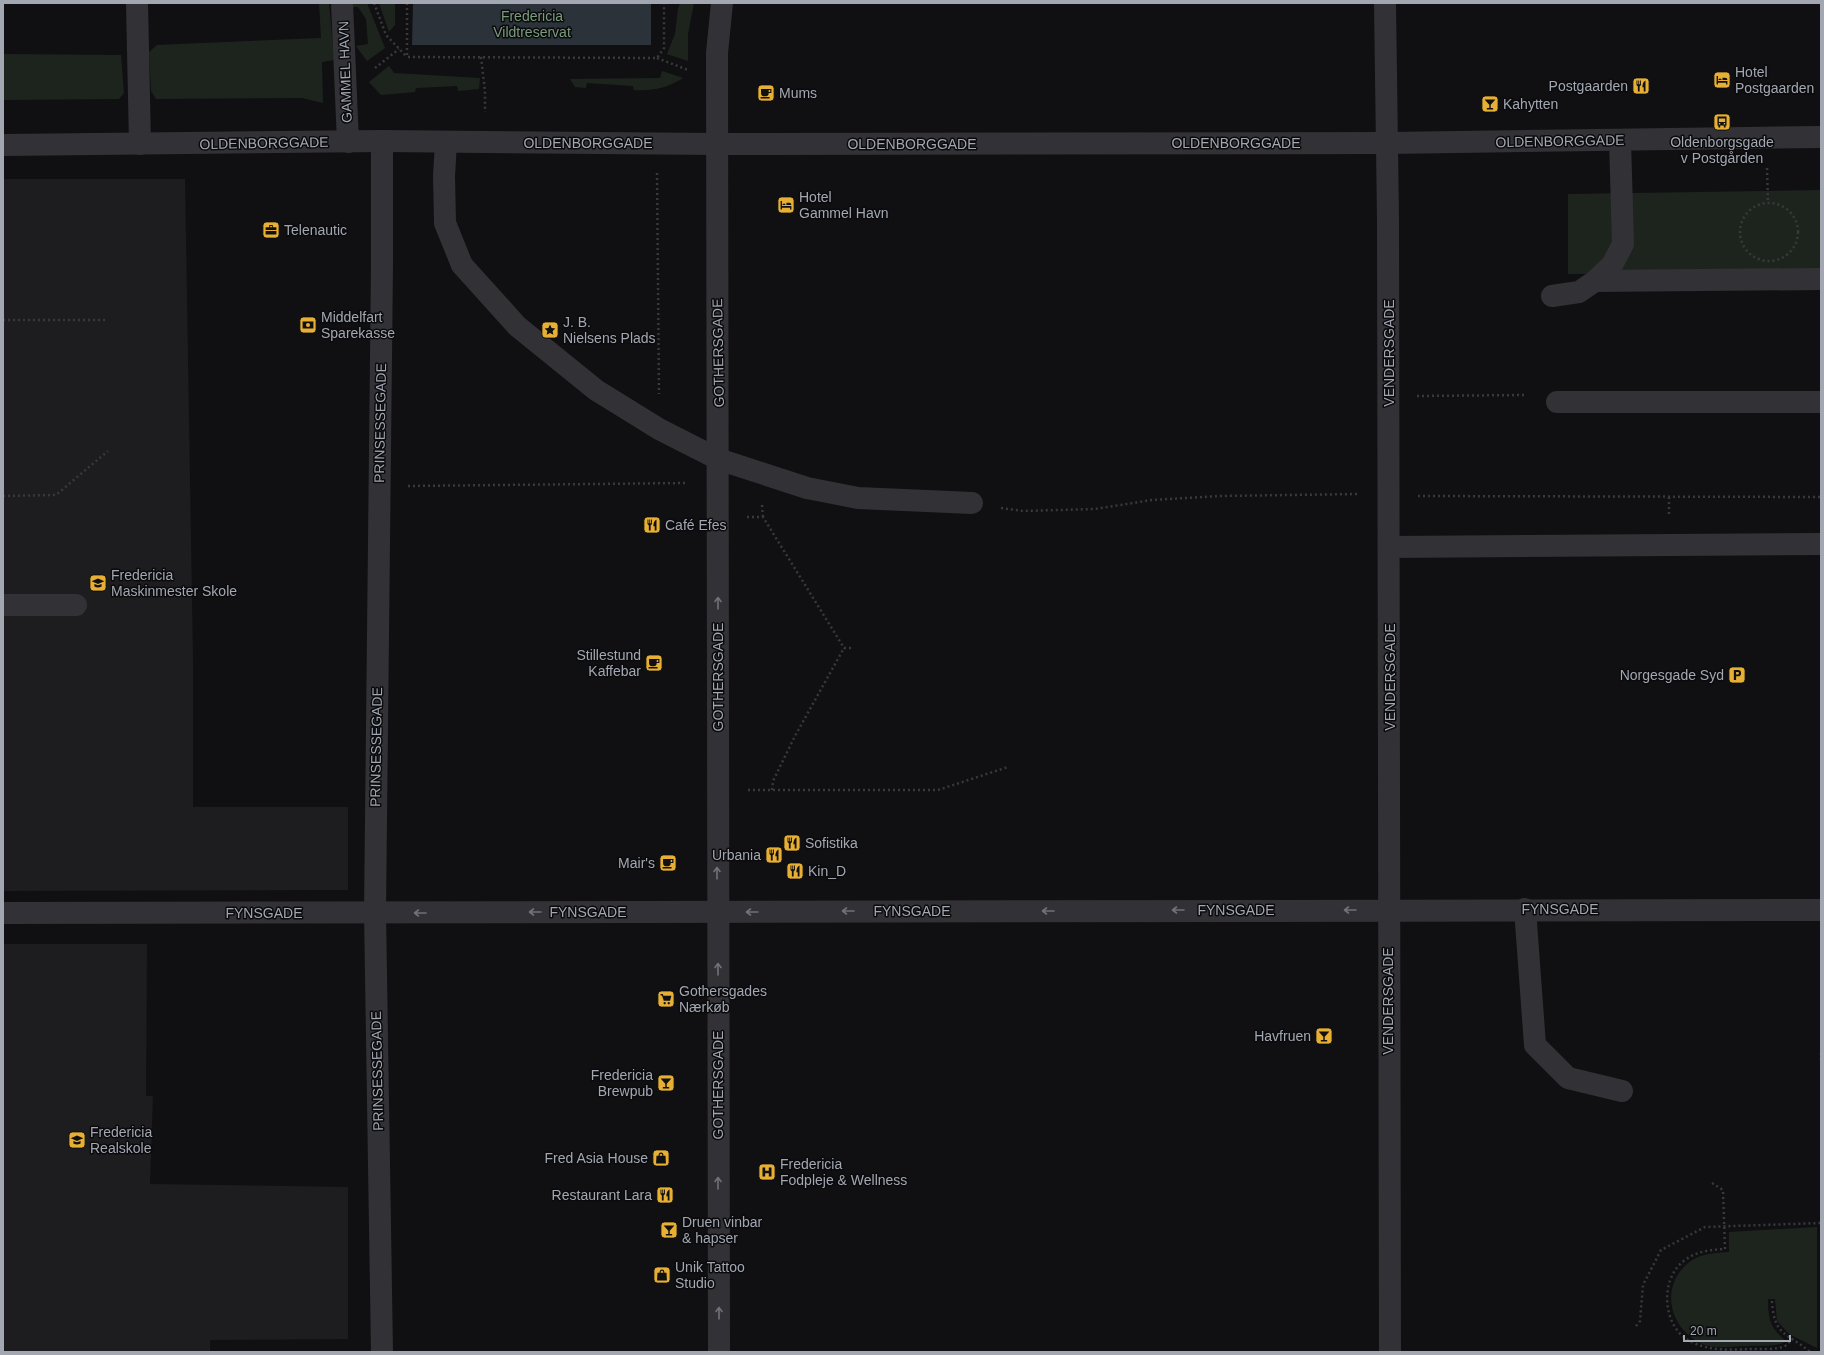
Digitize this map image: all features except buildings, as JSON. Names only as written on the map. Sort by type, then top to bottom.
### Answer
[{"type":"street","points":[[138,3],[140,144]]},
{"type":"street","name":"GAMMEL HAVN","points":[[342,3],[348,142]]},
{"type":"street","name":"GOTHERSGADE","points":[[719,1352],[717,912],[717,53],[722,3]]},
{"type":"street","name":"VENDERSGADE","points":[[1385,3],[1388,143],[1390,1352]]},
{"type":"street","name":"OLDENBORGGADE","points":[[3,145],[382,141],[717,144],[1388,143],[1821,137]]},
{"type":"street","points":[[1552,296],[1579,292],[1612,265],[1623,244],[1620,140]]},
{"type":"street","name":"PRINSESSEGADE","points":[[382,141],[375,912],[382,1352]]},
{"type":"street","points":[[446,142],[444,176],[445,223],[462,265],[517,326],[596,390],[659,429],[718,459],[807,488],[858,498],[972,503]]},
{"type":"street","points":[[1594,281],[1821,279]]},
{"type":"street","points":[[1557,402],[1821,402]]},
{"type":"street","points":[[1389,547],[1821,544]]},
{"type":"street","points":[[3,605],[76,605]]},
{"type":"street","points":[[1525,909],[1535,1045],[1568,1078],[1622,1091]]},
{"type":"street","name":"FYNSGADE","points":[[3,914],[1525,909],[1821,910]]},
{"type":"path","points":[[374,3],[386,35],[407,57],[657,58],[685,70]]},
{"type":"path","points":[[407,3],[407,57]]},
{"type":"path","points":[[657,58],[664,48],[664,3]]},
{"type":"path","points":[[386,61],[399,49]]},
{"type":"path","points":[[481,57],[486,91]]},
{"type":"path","points":[[657,143],[659,429]]},
{"type":"path","points":[[1768,188],[1768,203]]},
{"type":"path","points":[[1761,203],[1768,203],[1777,204],[1791,212],[1798,226],[1797,243],[1788,255],[1776,261],[1763,261],[1751,255],[1741,242],[1740,226],[1748,212],[1761,203]]},
{"type":"path","points":[[3,320],[106,320]]},
{"type":"path","points":[[1424,396],[1527,395]]},
{"type":"path","points":[[3,496],[56,495],[108,451]]},
{"type":"path","points":[[379,486],[718,483]]},
{"type":"path","points":[[718,516],[763,517],[844,648]]},
{"type":"path","points":[[844,648],[854,648]]},
{"type":"path","points":[[772,790],[772,781],[844,648]]},
{"type":"path","points":[[718,790],[938,790],[1008,767]]},
{"type":"path","points":[[1821,1053],[1821,1062]]},
{"type":"path","points":[[1712,1183],[1722,1190],[1725,1249],[1706,1250],[1694,1254],[1683,1261],[1675,1271],[1669,1284],[1667,1299],[1669,1314],[1674,1325],[1689,1341],[1708,1348],[1771,1348],[1785,1346],[1792,1339]]},
{"type":"path","points":[[1636,1326],[1640,1321],[1643,1285],[1662,1250],[1706,1227],[1821,1223]]},
{"type":"path","points":[[1772,1301],[1774,1322],[1786,1336],[1810,1352]]},
{"type":"shaded area","points":[[319,3],[329,3],[334,60],[322,62],[323,103],[302,98],[156,99],[151,91],[149,52],[157,45],[321,38]]},
{"type":"shaded area","points":[[351,3],[367,3],[385,48],[367,61],[356,46],[368,44],[366,19],[358,7],[351,7]]},
{"type":"shaded area","points":[[379,3],[395,3],[395,25],[389,32]]},
{"type":"shaded area","name":"Fredericia Vildtreservat","points":[[413,3],[651,3],[651,45],[412,45]]},
{"type":"shaded area","points":[[680,3],[694,3],[688,34],[688,61],[667,54],[675,34]]},
{"type":"shaded area","points":[[3,54],[121,55],[124,93],[119,99],[3,100]]},
{"type":"shaded area","points":[[389,66],[394,73],[480,78],[479,89],[458,91],[457,86],[416,88],[415,92],[381,95],[369,82]]},
{"type":"shaded area","points":[[662,71],[683,78],[666,86],[641,90],[634,90],[633,86],[587,83],[586,88],[575,87],[570,79],[660,78]]},
{"type":"shaded area","name":"Fredericia Maskinmester Skole","points":[[3,179],[185,179],[193,659],[193,807],[348,807],[348,890],[3,891]]},
{"type":"shaded area","points":[[1821,190],[1821,272],[1568,274],[1568,194]]},
{"type":"shaded area","name":"Fredericia Realskole","points":[[3,944],[147,944],[146,1096],[153,1096],[150,1184],[348,1187],[348,1339],[210,1340],[210,1352],[3,1352]]},
{"type":"shaded area","points":[[1817,1227],[1817,1348],[1789,1334],[1777,1321],[1775,1299],[1768,1299],[1769,1318],[1776,1332],[1786,1341],[1778,1345],[1723,1347],[1705,1345],[1689,1335],[1680,1326],[1674,1315],[1672,1304],[1672,1292],[1675,1281],[1681,1270],[1696,1258],[1709,1254],[1729,1252],[1729,1232]]},
{"type":"place","name":"Hotel Postgaarden","points":[[1722,80]]},
{"type":"place","name":"Postgaarden","points":[[1641,86]]},
{"type":"place","name":"Mums","points":[[766,93]]},
{"type":"place","name":"Kahytten","points":[[1490,104]]},
{"type":"place","name":"Oldenborgsgade v Postgården","points":[[1722,122]]},
{"type":"place","name":"Hotel Gammel Havn","points":[[786,205]]},
{"type":"place","name":"Telenautic","points":[[271,230]]},
{"type":"place","name":"Middelfart Sparekasse","points":[[308,325]]},
{"type":"place","name":"J. B. Nielsens Plads","points":[[550,330]]},
{"type":"place","name":"Café Efes","points":[[652,525]]},
{"type":"place","name":"Fredericia Maskinmester Skole","points":[[98,583]]},
{"type":"place","name":"Stillestund Kaffebar","points":[[654,663]]},
{"type":"place","name":"Norgesgade Syd","points":[[1737,675]]},
{"type":"place","name":"Sofistika","points":[[792,843]]},
{"type":"place","name":"Urbania","points":[[774,855]]},
{"type":"place","name":"Mair's","points":[[668,863]]},
{"type":"place","name":"Kin_D","points":[[795,871]]},
{"type":"place","name":"Gothersgades Nærkøb","points":[[666,999]]},
{"type":"place","name":"Havfruen","points":[[1324,1036]]},
{"type":"place","name":"Fredericia Brewpub","points":[[666,1083]]},
{"type":"place","name":"Fredericia Realskole","points":[[77,1140]]},
{"type":"place","name":"Fred Asia House","points":[[661,1158]]},
{"type":"place","name":"Fredericia Fodpleje & Wellness","points":[[767,1172]]},
{"type":"place","name":"Restaurant Lara","points":[[665,1195]]},
{"type":"place","name":"Druen vinbar & hapser","points":[[669,1230]]},
{"type":"place","name":"Unik Tattoo Studio","points":[[662,1275]]}]
